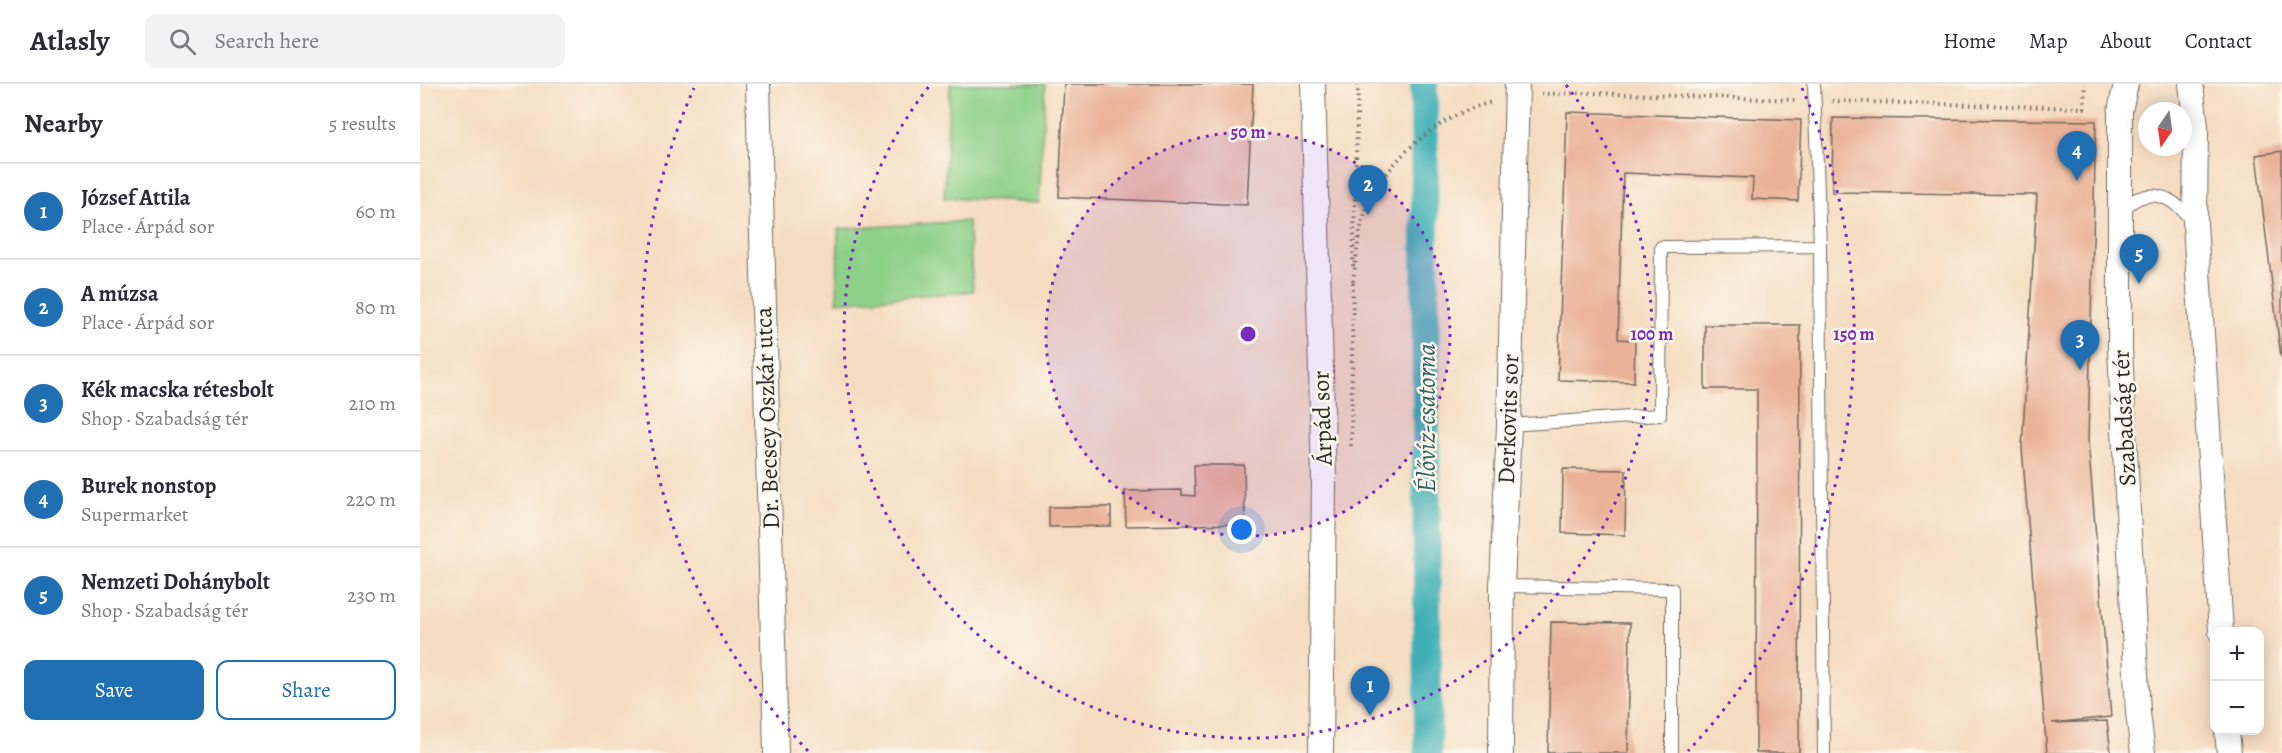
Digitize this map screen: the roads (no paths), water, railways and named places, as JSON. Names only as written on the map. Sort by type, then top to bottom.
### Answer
[{"type":"street","name":"Dr. Becsey Oszkár utca","points":[[758,84],[776,753]]},
{"type":"street","name":"Árpád sor","points":[[1313,84],[1324,480],[1321,753]]},
{"type":"street","name":"Szabadság tér","points":[[2126,84],[2120,111],[2120,349],[2138,713],[2143,753]]},
{"type":"street","points":[[2191,84],[2196,127],[2195,224],[2221,627]]},
{"type":"street","name":"Derkovits sor","points":[[1501,753],[1502,586],[1509,425],[1517,90]]},
{"type":"street","points":[[2227,735],[2229,753]]},
{"type":"lane","points":[[1814,84],[1820,246],[1824,753]]},
{"type":"lane","points":[[2120,212],[2139,198],[2158,195],[2177,203],[2195,224]]},
{"type":"lane","points":[[1509,425],[1660,415],[1661,247],[1820,246]]},
{"type":"lane","points":[[1502,586],[1672,589],[1672,753]]},
{"type":"waterway","name":"Élővíz-csatorna","points":[[1424,84],[1428,753]]},
{"type":"place","name":"Burek nonstop","points":[[2077,181]]},
{"type":"place","name":"A múzsa","points":[[1368,215]]},
{"type":"place","name":"Nemzeti Dohánybolt","points":[[2139,284]]},
{"type":"place","name":"Kék macska rétesbolt","points":[[2080,370]]},
{"type":"place","name":"József Attila","points":[[1370,716]]}]
